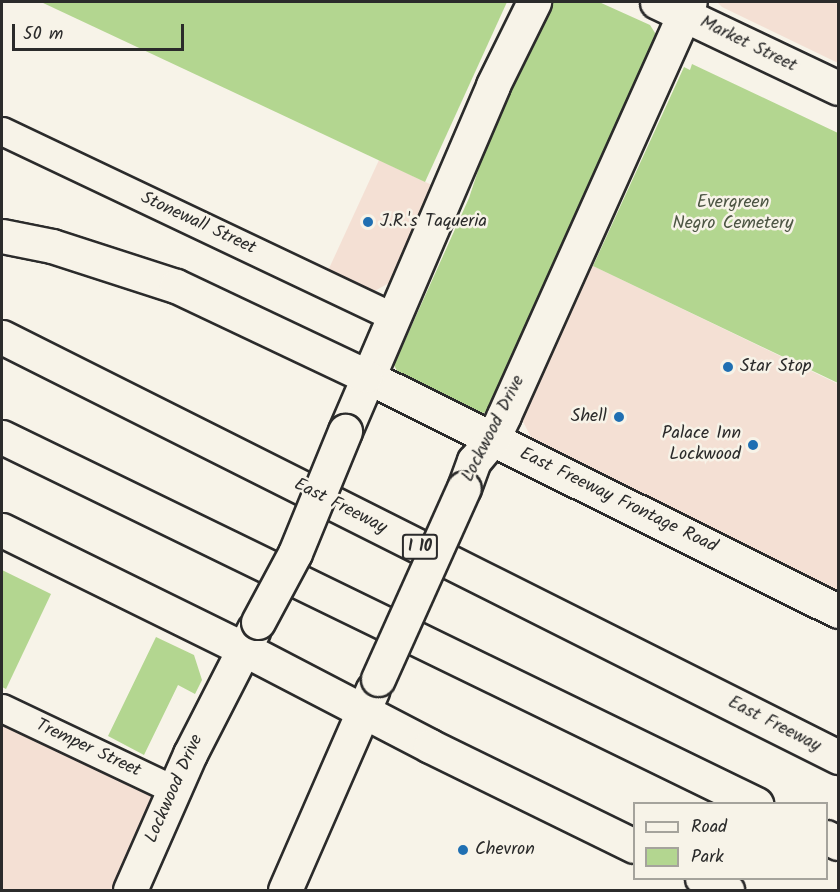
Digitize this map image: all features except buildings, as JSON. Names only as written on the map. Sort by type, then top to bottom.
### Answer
[{"type":"main road","name":"Lockwood Drive","points":[[130,891],[175,790],[250,635],[295,553],[366,375],[394,317],[493,85],[534,2]]},
{"type":"main road","name":"Lockwood Drive","points":[[285,891],[363,709],[464,488],[474,461],[493,438],[677,6]]},
{"type":"main road","name":"Market Street","points":[[677,6],[838,88]]},
{"type":"main road","name":"East Freeway Frontage Road","points":[[2,236],[52,246],[176,286],[366,375],[838,611]]},
{"type":"main road","name":"East Freeway","points":[[2,337],[838,757]]},
{"type":"main road","points":[[2,437],[752,802]]},
{"type":"main road","points":[[2,530],[250,635],[363,709],[633,845]]},
{"type":"main road","points":[[704,880],[727,891]]},
{"type":"street","name":"Stonewall Street","points":[[2,131],[394,317]]},
{"type":"street","name":"Tremper Street","points":[[2,708],[175,790]]},
{"type":"shaded area","points":[[717,2],[838,2],[838,63],[722,7]]},
{"type":"shaded area","points":[[379,160],[434,186],[389,283],[371,293],[326,275]]},
{"type":"shaded area","points":[[585,262],[838,384],[838,592],[542,447],[531,437],[519,414]]},
{"type":"shaded area","points":[[2,722],[161,798],[120,890],[2,890]]},
{"type":"green space","points":[[41,2],[507,2],[425,182]]},
{"type":"green space","points":[[548,2],[599,2],[650,25],[657,36],[516,355],[487,412],[482,413],[397,371],[394,365],[469,198],[503,95]]},
{"type":"green space","name":"Evergreen Negro Cemetery","points":[[692,64],[838,133],[838,383],[593,266],[684,67],[690,70]]},
{"type":"green space","points":[[2,570],[51,594],[6,689],[2,687]]},
{"type":"green space","points":[[156,637],[194,655],[202,680],[195,694],[178,685],[144,755],[108,736]]},
{"type":"place","name":"J.R.'s Taqueria","points":[[368,222]]},
{"type":"place","name":"Star Stop","points":[[728,367]]},
{"type":"place","name":"Shell","points":[[619,417]]},
{"type":"place","name":"Palace Inn Lockwood","points":[[753,445]]},
{"type":"place","name":"Chevron","points":[[463,850]]}]
